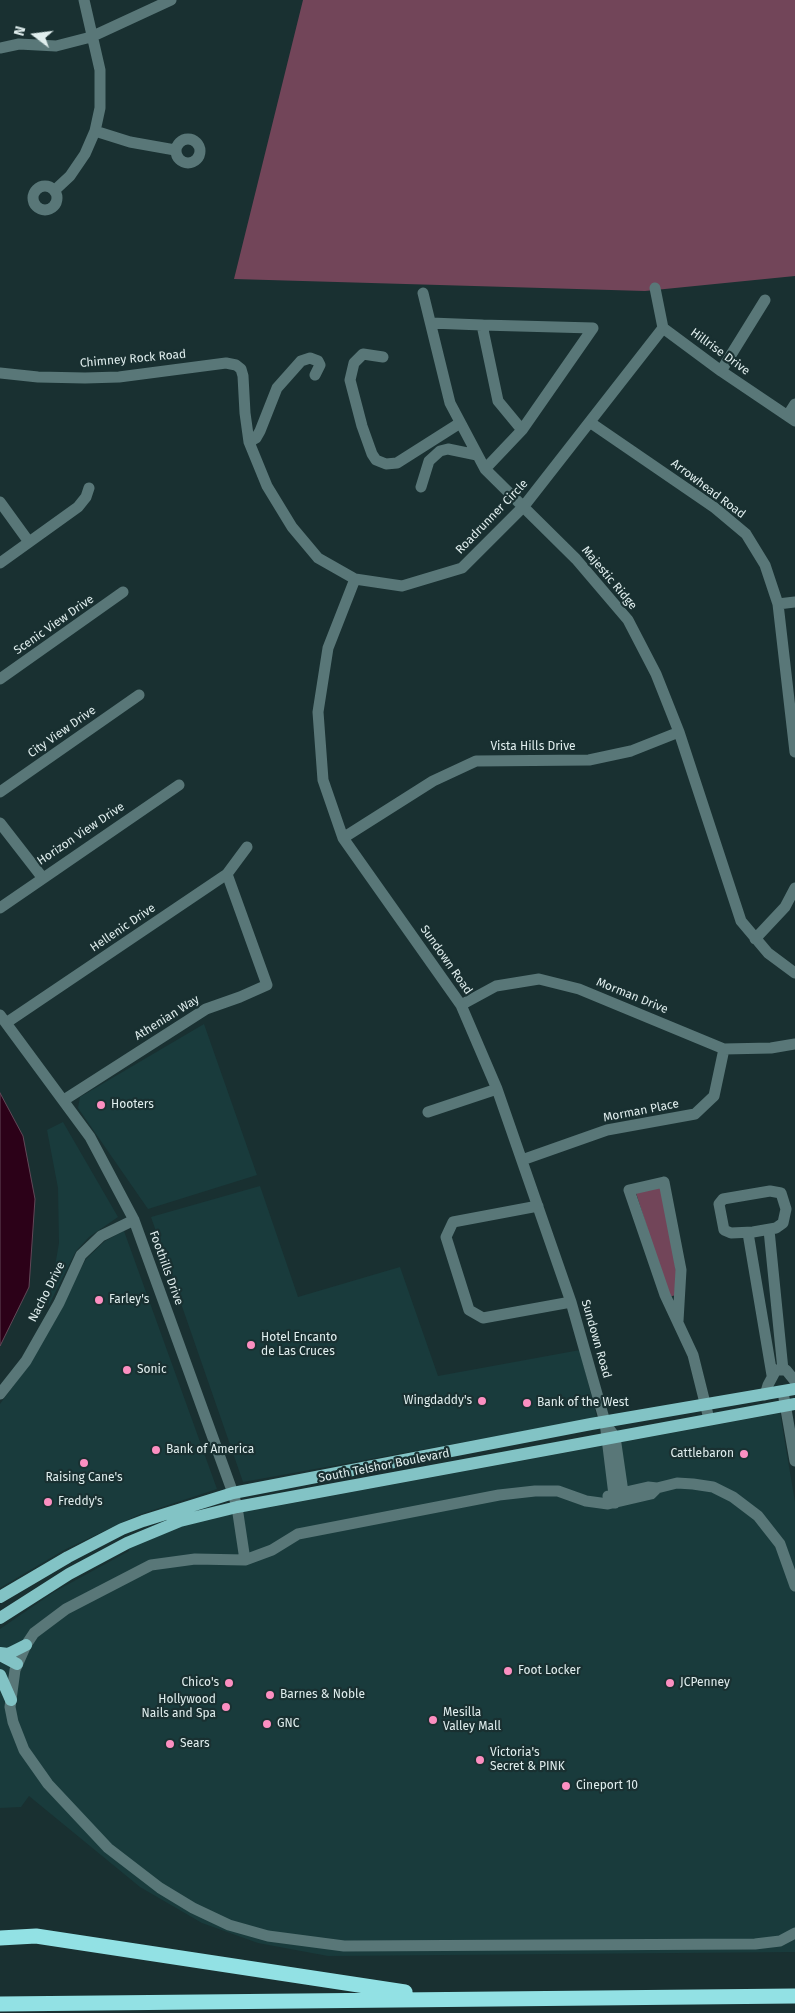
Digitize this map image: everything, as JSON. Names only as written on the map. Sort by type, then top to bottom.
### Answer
[{"type":"highway","points":[[0,1938],[36,1936],[446,1998]]},
{"type":"highway","points":[[0,2004],[194,2003],[446,1998],[795,1996]]},
{"type":"main road","name":"South Telshor Boulevard","points":[[0,1597],[122,1529],[233,1493],[605,1422],[789,1391]]},
{"type":"main road","name":"South Telshor Boulevard","points":[[0,1617],[69,1574],[127,1543],[180,1521],[237,1507],[790,1404]]},
{"type":"main road","points":[[0,1617],[4,1610],[46,1580],[49,1576],[49,1568]]},
{"type":"main road","points":[[0,1654],[8,1654],[26,1645]]},
{"type":"main road","points":[[0,1654],[16,1667]]},
{"type":"main road","points":[[0,1665],[16,1667]]},
{"type":"main road","points":[[0,1675],[11,1700]]},
{"type":"street","points":[[55,190],[78,165],[95,131],[100,108],[101,85],[98,63],[84,0]]},
{"type":"street","points":[[0,48],[19,44],[56,46],[91,37],[171,0]]},
{"type":"street","points":[[95,131],[135,143],[175,150]]},
{"type":"street","points":[[655,288],[663,328]]},
{"type":"street","name":"Majestic Ridge","points":[[423,293],[450,404],[485,469],[576,559],[628,620],[656,674],[679,732],[733,903],[741,921],[768,953],[795,973]]},
{"type":"street","points":[[721,371],[765,300]]},
{"type":"street","points":[[431,323],[593,328],[522,430],[485,469]]},
{"type":"street","points":[[482,325],[498,401],[522,430]]},
{"type":"street","name":"Hillrise Drive","points":[[663,328],[721,371],[791,418]]},
{"type":"street","name":"Roadrunner Circle","points":[[239,366],[244,379],[245,413],[250,442],[267,486],[292,527],[318,558],[355,579],[402,586],[462,568],[524,506],[663,328]]},
{"type":"street","points":[[383,357],[363,354],[354,364],[350,380],[362,426],[376,460],[386,464],[397,463],[460,423]]},
{"type":"street","points":[[250,442],[258,435],[278,385],[302,360],[310,358],[318,361],[320,365],[315,375]]},
{"type":"street","name":"Chimney Rock Road","points":[[0,372],[38,377],[85,378],[119,376],[226,363],[239,366]]},
{"type":"street","points":[[791,418],[795,404]]},
{"type":"street","name":"Arrowhead Road","points":[[591,422],[715,508],[746,534],[765,565],[778,604],[795,752]]},
{"type":"street","points":[[421,487],[429,461],[440,450],[448,449],[477,454]]},
{"type":"street","points":[[0,563],[81,504],[89,488]]},
{"type":"street","points":[[0,502],[29,542]]},
{"type":"street","name":"Sundown Road","points":[[355,579],[328,648],[318,712],[323,780],[343,838],[461,1006],[497,1089],[571,1302],[610,1438],[619,1497]]},
{"type":"street","name":"Scenic View Drive","points":[[0,679],[123,592]]},
{"type":"street","points":[[778,604],[795,602]]},
{"type":"street","name":"City View Drive","points":[[0,792],[139,695]]},
{"type":"street","name":"Vista Hills Drive","points":[[343,838],[433,781],[476,761],[589,760],[631,751],[679,732]]},
{"type":"street","name":"Horizon View Drive","points":[[0,908],[42,877],[179,785]]},
{"type":"street","points":[[0,823],[42,877]]},
{"type":"street","name":"Hellenic Drive","points":[[3,1019],[227,874],[247,846]]},
{"type":"street","name":"Athenian Way","points":[[64,1100],[206,1008],[240,997],[267,985],[227,874]]},
{"type":"street","points":[[755,939],[785,907],[795,888]]},
{"type":"street","name":"Morman Drive","points":[[461,1006],[496,986],[539,980],[579,989],[724,1049],[771,1048],[795,1044]]},
{"type":"street","name":"Foothills Drive","points":[[3,1019],[90,1137],[134,1220],[233,1493],[245,1560]]},
{"type":"street","name":"Morman Place","points":[[522,1160],[607,1130],[695,1114],[714,1096],[724,1049]]},
{"type":"street","points":[[428,1112],[497,1089]]},
{"type":"street","points":[[678,1321],[680,1270],[664,1182],[628,1190],[665,1295],[693,1355],[707,1404],[709,1419]]},
{"type":"street","points":[[770,1191],[781,1193],[786,1209],[783,1223],[769,1230],[748,1233],[731,1233],[724,1230],[719,1204],[722,1199],[770,1191]]},
{"type":"street","points":[[538,1206],[453,1222],[446,1237],[469,1310],[483,1318],[571,1302]]},
{"type":"street","name":"Nacho Drive","points":[[0,1394],[26,1361],[59,1303],[81,1255],[101,1236],[134,1220]]},
{"type":"street","points":[[769,1230],[783,1370]]},
{"type":"street","points":[[748,1233],[772,1375]]},
{"type":"street","points":[[765,1395],[772,1375],[776,1370],[786,1370],[795,1381]]},
{"type":"street","points":[[789,1391],[795,1461]]},
{"type":"street","points":[[593,1501],[604,1489],[615,1472],[628,1483],[641,1488]]},
{"type":"street","points":[[619,1497],[641,1488],[657,1488],[677,1483],[713,1488],[733,1497],[758,1516],[780,1544],[795,1586]]},
{"type":"street","points":[[657,1488],[650,1494],[593,1501],[579,1499],[558,1491],[535,1491],[499,1495],[298,1534],[272,1550],[245,1560],[195,1559],[151,1565],[66,1609],[34,1633],[16,1667],[11,1700],[13,1722],[24,1750],[48,1784],[108,1848],[160,1888],[193,1908],[229,1925],[287,1940],[344,1946],[755,1944],[780,1941],[795,1933]]},
{"type":"shaded area","points":[[303,0],[795,0],[795,276],[645,291],[234,279]]},
{"type":"shaded area","points":[[204,1024],[257,1175],[148,1209],[78,1108],[80,1097]]},
{"type":"shaded area","points":[[0,1093],[23,1136],[35,1199],[29,1287],[0,1346]]},
{"type":"shaded area","points":[[63,1122],[118,1217],[89,1237],[76,1251],[48,1307],[59,1243],[58,1188],[47,1130]]},
{"type":"shaded area","points":[[260,1186],[298,1297],[400,1267],[438,1376],[580,1350],[597,1418],[243,1482],[151,1217]]},
{"type":"shaded area","points":[[663,1187],[677,1277],[676,1295],[669,1297],[636,1193]]},
{"type":"shaded area","points":[[124,1231],[217,1489],[138,1515],[64,1550],[0,1588],[0,1404],[31,1362],[86,1259],[105,1241]]},
{"type":"shaded area","points":[[780,1413],[795,1502],[795,1952],[328,1956],[258,1943],[202,1923],[140,1887],[29,1796],[21,1807],[0,1808],[0,1629],[54,1592],[129,1551],[127,1543],[237,1507],[266,1508]]},
{"type":"place","name":"Hooters","points":[[101,1105]]},
{"type":"place","name":"Farley's","points":[[99,1300]]},
{"type":"place","name":"Hotel Encanto de Las Cruces","points":[[251,1345]]},
{"type":"place","name":"Sonic","points":[[127,1370]]},
{"type":"place","name":"Wingdaddy's","points":[[482,1401]]},
{"type":"place","name":"Bank of the West","points":[[527,1403]]},
{"type":"place","name":"Bank of America","points":[[156,1450]]},
{"type":"place","name":"Cattlebaron","points":[[744,1454]]},
{"type":"place","name":"Raising Cane's","points":[[84,1463]]},
{"type":"place","name":"Freddy's","points":[[48,1502]]},
{"type":"place","name":"Foot Locker","points":[[508,1671]]},
{"type":"place","name":"Chico's","points":[[229,1683]]},
{"type":"place","name":"JCPenney","points":[[670,1683]]},
{"type":"place","name":"Barnes & Noble","points":[[270,1695]]},
{"type":"place","name":"Hollywood Nails and Spa","points":[[226,1707]]},
{"type":"place","name":"Mesilla Valley Mall","points":[[433,1720]]},
{"type":"place","name":"GNC","points":[[267,1724]]},
{"type":"place","name":"Sears","points":[[170,1744]]},
{"type":"place","name":"Victoria's Secret & PINK","points":[[480,1760]]},
{"type":"place","name":"Cineport 10","points":[[566,1786]]}]
